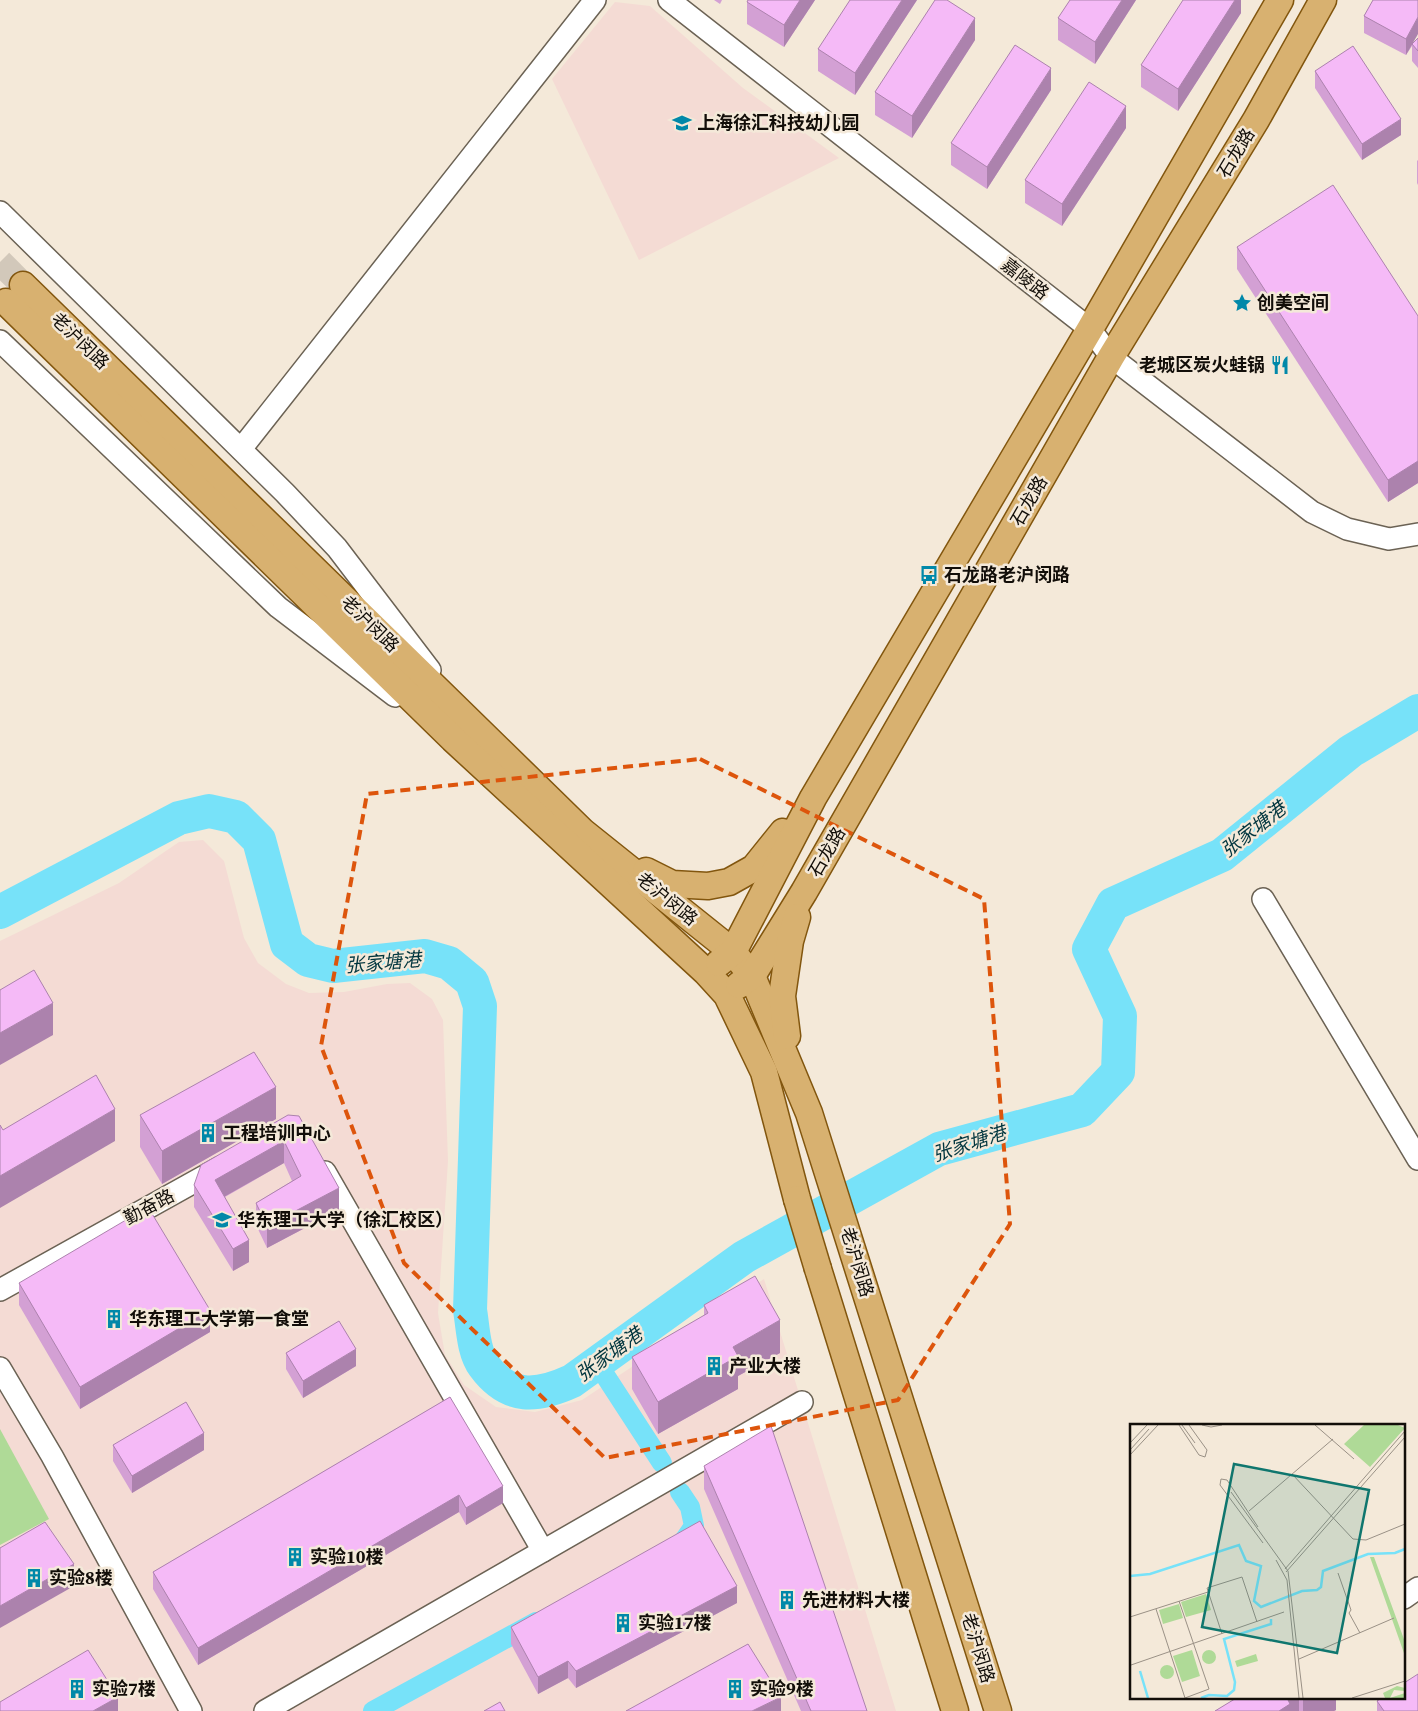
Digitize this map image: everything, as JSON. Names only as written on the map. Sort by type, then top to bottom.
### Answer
[{"type":"main road","name":"石龙路","points":[[706,972],[733,952],[813,798],[1090,329],[1280,0]]},
{"type":"main road","name":"石龙路","points":[[727,995],[752,976],[804,892],[1111,357],[1256,120],[1323,0]]},
{"type":"main road","name":"老沪闵路","points":[[15,293],[461,730],[727,995],[764,1072],[818,1269],[955,1711]]},
{"type":"main road","name":"老沪闵路","points":[[461,730],[583,832],[733,952],[752,976],[809,1114],[854,1251],[998,1711]]},
{"type":"main road","points":[[583,832],[648,872],[672,884],[708,886],[729,882],[754,868],[813,798]]},
{"type":"main road","points":[[789,1064],[782,996],[790,941],[804,892]]},
{"type":"street","points":[[241,450],[595,0]]},
{"type":"street","name":"嘉陵路","points":[[669,0],[1090,329],[1111,357],[1312,512],[1347,529],[1389,539],[1418,534]]},
{"type":"street","points":[[0,212],[241,450],[337,548],[461,730]]},
{"type":"street","points":[[0,341],[278,608],[461,730]]},
{"type":"street","points":[[1263,900],[1418,1159]]},
{"type":"street","name":"勤奋路","points":[[0,1290],[237,1158]]},
{"type":"street","points":[[317,1158],[543,1551]]},
{"type":"street","points":[[0,1368],[52,1456],[191,1711]]},
{"type":"street","points":[[265,1711],[802,1402]]},
{"type":"street","points":[[1406,1597],[1418,1588]]},
{"type":"highlighted area","points":[[700,759],[984,899],[1010,1224],[898,1400],[605,1458],[404,1263],[321,1046],[367,794]]},
{"type":"shaded area","name":"上海徐汇科技幼儿园","points":[[615,2],[650,6],[743,88],[839,158],[639,260],[552,79]]},
{"type":"shaded area","name":"华东理工大学（徐汇校区）","points":[[203,840],[224,861],[244,938],[258,963],[286,984],[309,993],[344,992],[387,984],[410,983],[432,999],[443,1020],[448,1161],[438,1313],[445,1355],[464,1385],[496,1407],[535,1412],[582,1400],[764,1279],[896,1711],[0,1711],[0,941],[119,883],[179,842]]},
{"type":"green space","points":[[0,1429],[49,1519],[0,1545]]},
{"type":"building","points":[[748,0],[800,0],[784,25],[747,2]]},
{"type":"building","points":[[850,0],[902,0],[855,73],[818,49]]},
{"type":"building","points":[[935,0],[947,0],[975,18],[912,116],[875,92]]},
{"type":"building","points":[[1070,0],[1122,0],[1095,42],[1058,18]]},
{"type":"building","points":[[1183,0],[1235,0],[1178,89],[1141,65]]},
{"type":"building","points":[[1373,0],[1418,0],[1418,17],[1406,39],[1364,16]]},
{"type":"building","points":[[1418,38],[1418,51],[1412,44]]},
{"type":"building","points":[[1015,45],[1051,68],[987,167],[951,143]]},
{"type":"building","points":[[1353,46],[1401,119],[1362,144],[1315,71]]},
{"type":"building","points":[[1089,82],[1126,106],[1062,204],[1025,180]]},
{"type":"building","points":[[1333,185],[1418,316],[1418,461],[1388,480],[1237,247]]},
{"type":"building","points":[[34,970],[53,1003],[0,1033],[0,990]]},
{"type":"building","points":[[254,1052],[276,1087],[162,1151],[140,1115]]},
{"type":"building","points":[[96,1075],[115,1109],[0,1176],[0,1125],[3,1130]]},
{"type":"building","points":[[288,1115],[299,1116],[339,1188],[267,1226],[256,1203],[301,1176],[284,1141],[215,1180],[249,1240],[233,1249],[194,1185],[201,1165]]},
{"type":"building","name":"华东理工大学第一食堂","points":[[148,1207],[210,1310],[80,1387],[19,1283]]},
{"type":"building","points":[[755,1276],[780,1320],[733,1347],[738,1356],[658,1402],[632,1357],[708,1313],[704,1305]]},
{"type":"building","points":[[339,1321],[356,1349],[303,1381],[286,1353]]},
{"type":"building","name":"实验10楼","points":[[450,1397],[503,1486],[466,1508],[459,1495],[198,1648],[153,1572]]},
{"type":"building","points":[[186,1402],[204,1433],[132,1476],[113,1445]]},
{"type":"building","name":"先进材料大楼","points":[[771,1426],[867,1711],[811,1711],[704,1466]]},
{"type":"building","name":"实验17楼","points":[[700,1521],[737,1586],[576,1671],[568,1661],[538,1677],[511,1627]]},
{"type":"building","points":[[45,1522],[74,1564],[0,1606],[0,1548]]},
{"type":"building","points":[[748,1644],[781,1697],[752,1711],[626,1711]]},
{"type":"building","points":[[88,1650],[118,1697],[93,1711],[0,1711],[0,1702]]},
{"type":"building","points":[[1418,1674],[1418,1711],[1384,1711],[1377,1701],[1382,1698],[1406,1698],[1406,1682]]},
{"type":"building","points":[[1236,1698],[1287,1698],[1290,1704],[1279,1711],[1215,1711]]},
{"type":"building","points":[[500,1702],[505,1711],[484,1711]]},
{"type":"waterway","name":"张家塘港","points":[[0,912],[179,818],[209,811],[236,817],[259,840],[287,944],[308,960],[333,966],[425,956],[449,963],[472,982],[480,1006],[470,1310],[474,1339],[480,1360],[503,1385],[514,1390],[535,1392],[547,1390],[572,1381],[744,1257],[939,1149],[1082,1110],[1118,1072],[1120,1016],[1089,949],[1113,904],[1222,855],[1351,751],[1418,711]]},
{"type":"waterway","points":[[597,1363],[662,1463]]},
{"type":"waterway","points":[[678,1545],[683,1542],[694,1526],[690,1507],[680,1492]]},
{"type":"waterway","points":[[373,1711],[536,1622]]},
{"type":"tunnel","points":[[0,262],[23,285]]},
{"type":"place","name":"上海徐汇科技幼儿园","points":[[682,123]]},
{"type":"place","name":"创美空间","points":[[1242,303]]},
{"type":"place","name":"老城区炭火蛙锅","points":[[1280,365]]},
{"type":"place","name":"石龙路老沪闵路","points":[[929,575]]},
{"type":"place","name":"工程培训中心","points":[[208,1133]]},
{"type":"place","name":"华东理工大学（徐汇校区）","points":[[222,1220]]},
{"type":"place","name":"华东理工大学第一食堂","points":[[114,1319]]},
{"type":"place","name":"产业大楼","points":[[714,1366]]},
{"type":"place","name":"实验10楼","points":[[295,1557]]},
{"type":"place","name":"实验8楼","points":[[34,1578]]},
{"type":"place","name":"先进材料大楼","points":[[787,1600]]},
{"type":"place","name":"实验17楼","points":[[623,1623]]},
{"type":"place","name":"实验7楼","points":[[77,1689]]},
{"type":"place","name":"实验9楼","points":[[735,1689]]}]
